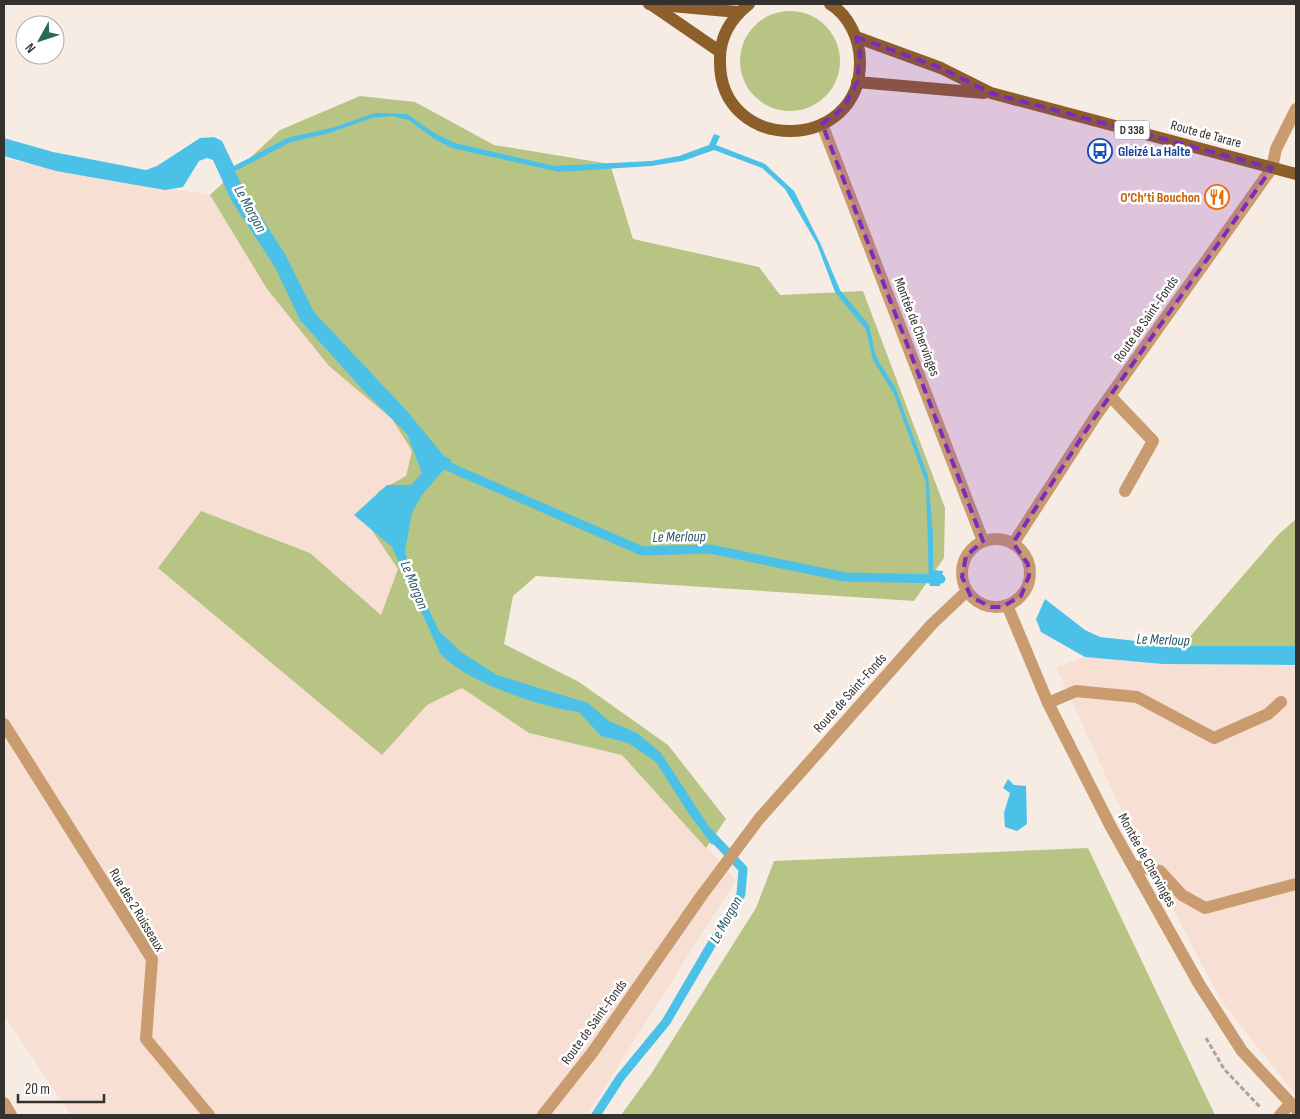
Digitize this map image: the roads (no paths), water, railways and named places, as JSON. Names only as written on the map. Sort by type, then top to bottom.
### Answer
[{"type":"main road","points":[[649,4],[738,12]]},
{"type":"main road","points":[[649,4],[719,51]]},
{"type":"main road","points":[[749,4],[738,12],[726,29],[719,51],[720,74],[727,95],[750,119],[771,130],[792,132],[807,130],[822,124],[843,108],[857,82],[860,52],[856,37],[847,20],[830,4]]},
{"type":"main road","name":"Route de Tarare","points":[[856,37],[941,68],[991,93]]},
{"type":"main road","name":"Route de Tarare","points":[[857,82],[991,93],[1296,174]]},
{"type":"street","name":"Route de Saint-Fonds","points":[[1013,544],[1110,396],[1272,168],[1276,149],[1296,109]]},
{"type":"street","name":"Montée de Chervinges","points":[[822,124],[983,541]]},
{"type":"street","points":[[1110,396],[1153,441],[1125,491]]},
{"type":"street","points":[[994,539],[1013,544],[1024,554],[1028,564],[1030,576],[1027,587],[1021,596],[1007,605],[991,607],[980,603],[967,591],[962,577],[962,566],[970,552],[983,541],[994,539]]},
{"type":"street","name":"Route de Saint-Fonds","points":[[542,1115],[592,1053],[702,895],[759,819],[932,624],[967,591]]},
{"type":"street","name":"Montée de Chervinges","points":[[1007,605],[1048,703],[1111,827],[1199,984],[1237,1043],[1293,1106]]},
{"type":"street","points":[[1048,703],[1076,691],[1137,697],[1214,738],[1268,714],[1281,702]]},
{"type":"street","name":"Rue des 2 Ruisseaux","points":[[4,724],[152,959],[146,1039],[209,1115]]},
{"type":"street","points":[[1134,866],[1160,872],[1182,895],[1205,908],[1296,884]]},
{"type":"street","points":[[4,1103],[11,1115]]},
{"type":"street","points":[[1280,1115],[1293,1106]]},
{"type":"water","points":[[375,113],[407,114],[434,133],[455,143],[554,166],[651,161],[679,156],[709,145],[714,134],[720,136],[716,145],[765,164],[794,191],[821,245],[840,290],[869,325],[876,357],[895,387],[928,476],[933,534],[933,570],[943,571],[940,586],[930,586],[929,583],[926,483],[894,394],[873,360],[866,330],[835,292],[817,244],[785,189],[762,168],[714,150],[683,161],[651,166],[559,172],[452,148],[433,138],[409,120],[391,116],[372,118],[329,133],[291,142],[235,171],[245,192],[285,254],[314,312],[406,410],[444,456],[452,460],[422,495],[412,513],[405,551],[409,567],[439,631],[461,652],[497,675],[588,703],[609,721],[637,733],[661,753],[717,839],[712,845],[687,811],[656,762],[628,743],[601,736],[579,712],[525,699],[485,683],[451,663],[440,653],[392,547],[354,515],[387,485],[411,485],[422,473],[407,434],[363,390],[300,320],[275,267],[231,200],[213,160],[207,158],[199,161],[183,187],[165,190],[56,171],[4,156],[4,138],[53,152],[146,170],[157,166],[200,138],[214,137],[222,141],[234,166],[287,138],[335,127]]},
{"type":"water","points":[[1045,599],[1085,630],[1100,637],[1182,646],[1296,646],[1296,665],[1163,664],[1085,657],[1041,632],[1036,619]]},
{"type":"water","points":[[1008,779],[1014,785],[1026,786],[1027,824],[1017,831],[1005,827],[1004,813],[1010,793],[1003,788]]},
{"type":"waterway","name":"Le Merloup","points":[[436,464],[447,466],[642,551],[710,549],[845,577],[941,579]]},
{"type":"waterway","name":"Le Morgon","points":[[596,1115],[620,1078],[666,1022],[741,894],[743,869],[708,832]]},
{"type":"place","name":"Gleizé La Halte","points":[[1100,151]]},
{"type":"place","name":"O’Ch’ti Bouchon","points":[[1217,197]]}]
